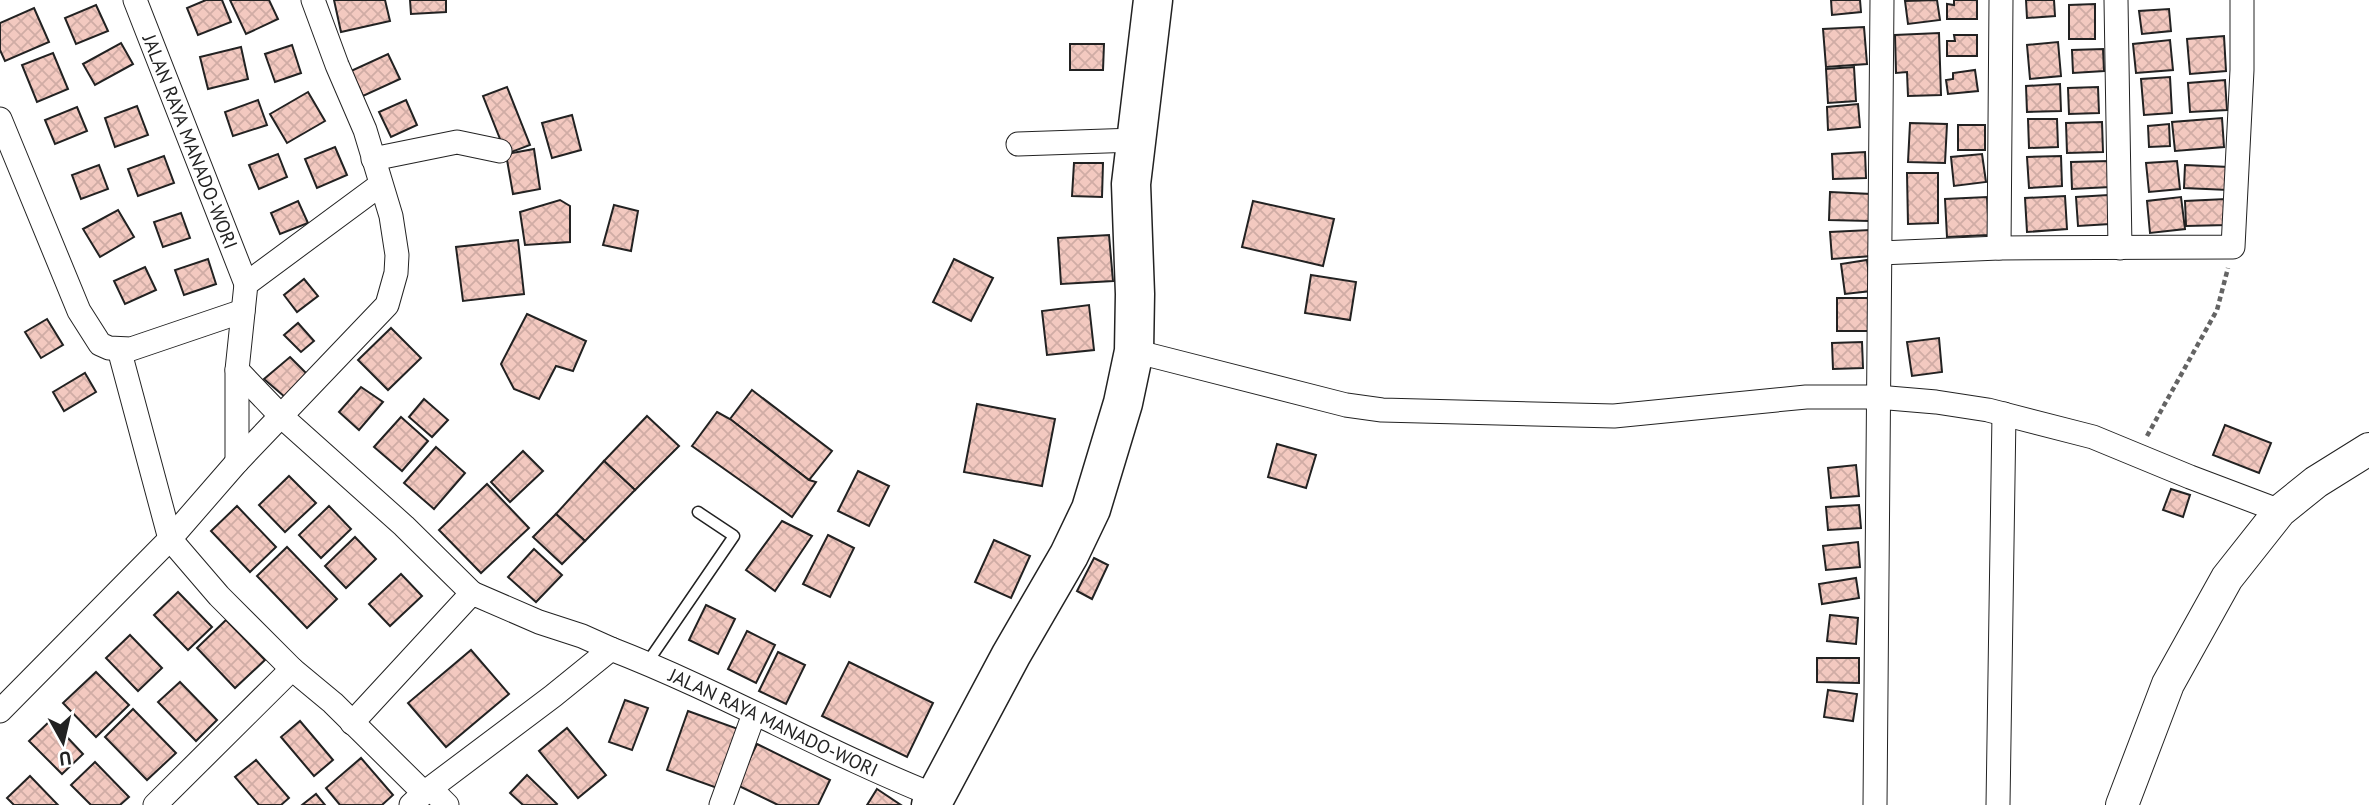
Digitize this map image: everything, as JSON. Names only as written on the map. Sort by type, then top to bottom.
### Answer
[{"type":"highway","points":[[933,800],[1010,655],[1069,555],[1091,509],[1123,402],[1134,351],[1131,184],[1153,0]]},
{"type":"main road","points":[[2122,805],[2168,684],[2227,578],[2280,511],[2316,482],[2369,449]]},
{"type":"street","name":"JALAN RAYA MANADO-WORI","points":[[135,0],[246,284]]},
{"type":"street","points":[[0,710],[170,539],[237,462],[387,304],[396,273],[397,255],[391,216],[365,130],[313,0]]},
{"type":"street","points":[[1875,805],[1881,0]]},
{"type":"street","points":[[1999,248],[2001,0]]},
{"type":"street","points":[[2116,0],[2120,248]]},
{"type":"street","points":[[1880,253],[1999,248],[2233,247],[2242,70],[2242,0]]},
{"type":"street","points":[[0,119],[79,311],[100,344],[119,349],[150,343],[243,311]]},
{"type":"street","points":[[1018,144],[1135,140]]},
{"type":"street","points":[[373,159],[457,142],[500,151]]},
{"type":"street","points":[[237,462],[237,370],[246,284],[380,185]]},
{"type":"street","points":[[119,349],[170,539],[219,596],[292,669],[333,703],[422,795],[447,805]]},
{"type":"street","points":[[1134,351],[1346,405],[1404,411],[1614,416],[1806,397],[1877,397],[1936,402],[2004,414],[2093,437],[2280,511]]},
{"type":"street","name":"JALAN RAYA MANADO-WORI","points":[[237,370],[281,416],[404,526],[472,593],[647,663],[933,800]]},
{"type":"street","points":[[1998,805],[2004,414]]},
{"type":"street","points":[[352,723],[472,593]]},
{"type":"street","points":[[422,795],[611,649]]},
{"type":"street","points":[[155,805],[292,669]]},
{"type":"street","points":[[721,805],[754,714]]},
{"type":"lane","points":[[647,663],[734,536],[698,512]]},
{"type":"path","points":[[2136,455],[2217,310],[2233,247]]},
{"type":"building","points":[[206,0],[222,0],[231,22],[198,35],[187,8]]},
{"type":"building","points":[[230,0],[269,0],[278,19],[246,34]]},
{"type":"building","points":[[334,0],[385,0],[390,21],[341,32]]},
{"type":"building","points":[[410,0],[446,0],[446,12],[411,14]]},
{"type":"building","points":[[1831,0],[1860,0],[1861,12],[1832,15]]},
{"type":"building","points":[[1937,0],[1940,20],[1908,24],[1905,1]]},
{"type":"building","points":[[1954,0],[1977,0],[1977,19],[1947,19],[1947,4],[1954,5]]},
{"type":"building","points":[[2026,0],[2054,0],[2055,16],[2027,18]]},
{"type":"building","points":[[2095,4],[2095,39],[2069,39],[2069,5]]},
{"type":"building","points":[[96,5],[108,31],[76,44],[65,18]]},
{"type":"building","points":[[34,8],[49,42],[5,61],[0,50],[0,23]]},
{"type":"building","points":[[2169,9],[2171,31],[2142,34],[2139,11]]},
{"type":"building","points":[[1864,27],[1867,64],[1826,67],[1823,29]]},
{"type":"building","points":[[1939,33],[1941,95],[1908,96],[1907,72],[1896,73],[1895,35]]},
{"type":"building","points":[[1954,35],[1977,35],[1977,56],[1947,56],[1947,41],[1955,41]]},
{"type":"building","points":[[2224,36],[2226,71],[2190,74],[2187,39]]},
{"type":"building","points":[[2170,40],[2173,70],[2136,73],[2133,44]]},
{"type":"building","points":[[2058,42],[2061,76],[2030,79],[2027,45]]},
{"type":"building","points":[[121,43],[133,64],[95,85],[83,64]]},
{"type":"building","points":[[1070,44],[1104,44],[1103,70],[1070,70]]},
{"type":"building","points":[[292,45],[301,73],[275,82],[265,54]]},
{"type":"building","points":[[241,47],[248,79],[208,89],[200,57]]},
{"type":"building","points":[[2103,49],[2104,71],[2073,73],[2072,50]]},
{"type":"building","points":[[53,53],[68,89],[37,102],[22,65]]},
{"type":"building","points":[[388,54],[400,79],[363,96],[351,71]]},
{"type":"building","points":[[1854,67],[1856,101],[1828,103],[1826,69]]},
{"type":"building","points":[[1975,70],[1978,91],[1948,94],[1946,80],[1953,79],[1953,73]]},
{"type":"building","points":[[2170,77],[2172,113],[2144,115],[2141,79]]},
{"type":"building","points":[[2225,80],[2227,110],[2190,112],[2188,83]]},
{"type":"building","points":[[2060,84],[2061,111],[2027,112],[2026,86]]},
{"type":"building","points":[[507,87],[530,145],[506,154],[483,96]]},
{"type":"building","points":[[2098,87],[2099,113],[2069,114],[2068,88]]},
{"type":"building","points":[[308,92],[325,121],[287,143],[270,114]]},
{"type":"building","points":[[258,100],[267,125],[233,136],[225,112]]},
{"type":"building","points":[[406,100],[417,125],[391,137],[379,112]]},
{"type":"building","points":[[1858,104],[1860,127],[1828,130],[1827,107]]},
{"type":"building","points":[[137,106],[148,135],[115,147],[105,118]]},
{"type":"building","points":[[77,107],[87,131],[55,144],[45,120]]},
{"type":"building","points":[[572,115],[581,150],[552,158],[542,123]]},
{"type":"building","points":[[2222,118],[2224,147],[2175,151],[2172,122]]},
{"type":"building","points":[[2028,119],[2057,119],[2058,147],[2029,148]]},
{"type":"building","points":[[2102,122],[2103,152],[2067,153],[2066,123]]},
{"type":"building","points":[[1910,123],[1947,124],[1945,163],[1908,162]]},
{"type":"building","points":[[2169,124],[2170,146],[2149,147],[2148,126]]},
{"type":"building","points":[[1958,125],[1985,125],[1985,150],[1958,150]]},
{"type":"building","points":[[335,147],[347,175],[317,188],[305,159]]},
{"type":"building","points":[[534,149],[540,189],[513,194],[506,154]]},
{"type":"building","points":[[1865,152],[1866,178],[1833,179],[1832,154]]},
{"type":"building","points":[[278,154],[287,177],[259,189],[249,165]]},
{"type":"building","points":[[1982,154],[1986,182],[1954,186],[1951,157]]},
{"type":"building","points":[[164,156],[174,183],[138,196],[128,169]]},
{"type":"building","points":[[2061,156],[2062,186],[2029,188],[2027,157]]},
{"type":"building","points":[[2109,161],[2110,187],[2072,189],[2071,162]]},
{"type":"building","points":[[2177,161],[2180,189],[2149,192],[2146,163]]},
{"type":"building","points":[[1074,163],[1103,163],[1102,197],[1072,196]]},
{"type":"building","points":[[99,165],[108,189],[81,199],[72,175]]},
{"type":"building","points":[[2185,165],[2229,167],[2228,190],[2184,188]]},
{"type":"building","points":[[1907,173],[1938,173],[1938,223],[1908,224]]},
{"type":"building","points":[[1830,192],[1871,194],[1870,221],[1829,220]]},
{"type":"building","points":[[2108,195],[2110,224],[2078,226],[2076,197]]},
{"type":"building","points":[[2065,196],[2067,229],[2027,232],[2025,198]]},
{"type":"building","points":[[1987,197],[1989,235],[1947,237],[1945,199]]},
{"type":"building","points":[[2181,197],[2185,229],[2150,233],[2147,201]]},
{"type":"building","points":[[2226,199],[2227,225],[2186,226],[2185,201]]},
{"type":"building","points":[[560,200],[570,206],[570,242],[525,245],[520,212]]},
{"type":"building","points":[[298,201],[308,223],[280,234],[271,213]]},
{"type":"building","points":[[1253,201],[1334,219],[1323,266],[1242,247]]},
{"type":"building","points":[[614,205],[638,211],[631,251],[603,245]]},
{"type":"building","points":[[118,210],[134,237],[100,257],[83,229]]},
{"type":"building","points":[[181,213],[190,238],[163,247],[154,222]]},
{"type":"building","points":[[1870,230],[1872,256],[1832,259],[1830,232]]},
{"type":"building","points":[[1109,235],[1113,281],[1061,284],[1058,238]]},
{"type":"building","points":[[518,240],[524,294],[463,301],[456,247]]},
{"type":"building","points":[[208,259],[216,284],[184,295],[175,270]]},
{"type":"building","points":[[954,259],[993,278],[971,321],[933,302]]},
{"type":"building","points":[[1867,260],[1871,291],[1845,294],[1841,264]]},
{"type":"building","points":[[145,267],[156,290],[125,304],[114,281]]},
{"type":"building","points":[[1311,275],[1356,282],[1350,320],[1305,313]]},
{"type":"building","points":[[304,279],[318,296],[297,312],[284,295]]},
{"type":"building","points":[[1837,298],[1875,298],[1876,331],[1837,331]]},
{"type":"building","points":[[1089,305],[1094,350],[1047,355],[1042,311]]},
{"type":"building","points":[[527,314],[586,341],[573,371],[556,366],[539,399],[514,389],[501,364]]},
{"type":"building","points":[[47,319],[63,345],[41,358],[25,332]]},
{"type":"building","points":[[298,323],[314,341],[301,352],[284,335]]},
{"type":"building","points":[[391,328],[421,358],[388,390],[358,360]]},
{"type":"building","points":[[1939,338],[1942,372],[1912,376],[1907,342]]},
{"type":"building","points":[[1862,342],[1863,368],[1833,369],[1832,343]]},
{"type":"building","points":[[290,357],[309,376],[286,398],[264,379]]},
{"type":"building","points":[[85,373],[96,392],[64,411],[53,392]]},
{"type":"building","points":[[361,387],[383,402],[359,430],[339,412]]},
{"type":"building","points":[[752,390],[832,451],[809,480],[730,419]]},
{"type":"building","points":[[424,399],[448,420],[432,437],[409,417]]},
{"type":"building","points":[[977,404],[1055,419],[1042,486],[964,472]]},
{"type":"building","points":[[717,412],[809,480],[816,482],[792,517],[692,446]]},
{"type":"building","points":[[647,416],[679,446],[635,490],[604,461]]},
{"type":"building","points":[[401,417],[428,441],[402,471],[374,447]]},
{"type":"building","points":[[2225,425],[2271,443],[2259,473],[2213,455]]},
{"type":"building","points":[[1277,444],[1316,455],[1306,488],[1268,477]]},
{"type":"building","points":[[436,447],[465,473],[434,509],[404,483]]},
{"type":"building","points":[[523,451],[543,471],[510,502],[491,482]]},
{"type":"building","points":[[604,461],[635,490],[585,541],[556,514]]},
{"type":"building","points":[[1856,465],[1859,496],[1831,498],[1828,468]]},
{"type":"building","points":[[858,471],[889,486],[869,526],[838,511]]},
{"type":"building","points":[[289,476],[316,503],[285,532],[259,505]]},
{"type":"building","points":[[487,484],[529,528],[481,573],[439,530]]},
{"type":"building","points":[[2171,489],[2190,495],[2183,517],[2163,510]]},
{"type":"building","points":[[1859,505],[1861,528],[1828,530],[1826,507]]},
{"type":"building","points":[[237,506],[276,547],[250,572],[211,531]]},
{"type":"building","points":[[329,506],[351,529],[321,558],[299,535]]},
{"type":"building","points":[[556,514],[585,541],[562,564],[533,537]]},
{"type":"building","points":[[782,521],[812,536],[775,591],[746,570]]},
{"type":"building","points":[[828,535],[854,548],[830,597],[803,584]]},
{"type":"building","points":[[355,537],[376,559],[346,588],[325,566]]},
{"type":"building","points":[[994,540],[1030,556],[1011,598],[975,582]]},
{"type":"building","points":[[1858,542],[1860,567],[1826,570],[1823,546]]},
{"type":"building","points":[[287,547],[337,599],[307,628],[257,576]]},
{"type":"building","points":[[534,549],[562,575],[536,602],[508,577]]},
{"type":"building","points":[[1094,558],[1108,565],[1092,599],[1077,591]]},
{"type":"building","points":[[401,574],[422,596],[390,626],[369,604]]},
{"type":"building","points":[[1856,578],[1859,598],[1822,604],[1819,584]]},
{"type":"building","points":[[178,592],[212,627],[188,650],[154,615]]},
{"type":"building","points":[[706,605],[735,619],[718,654],[689,640]]},
{"type":"building","points":[[1830,615],[1858,618],[1856,644],[1827,641]]},
{"type":"building","points":[[226,620],[265,660],[235,688],[197,648]]},
{"type":"building","points":[[747,631],[775,645],[756,683],[728,669]]},
{"type":"building","points":[[130,635],[162,668],[138,691],[106,658]]},
{"type":"building","points":[[471,650],[509,694],[446,747],[408,703]]},
{"type":"building","points":[[778,652],[805,665],[786,704],[759,691]]},
{"type":"building","points":[[1817,658],[1859,658],[1859,683],[1817,682]]},
{"type":"building","points":[[849,662],[933,703],[907,757],[822,716]]},
{"type":"building","points":[[96,672],[129,705],[96,737],[63,703]]},
{"type":"building","points":[[180,682],[217,720],[196,741],[158,702]]},
{"type":"building","points":[[1828,690],[1857,694],[1853,721],[1824,717]]},
{"type":"building","points":[[625,700],[648,708],[632,750],[609,742]]},
{"type":"building","points":[[133,709],[176,753],[147,780],[105,737]]},
{"type":"building","points":[[688,711],[741,730],[720,789],[667,770]]},
{"type":"building","points":[[51,720],[83,754],[62,774],[29,741]]},
{"type":"building","points":[[300,721],[333,760],[314,776],[281,737]]},
{"type":"building","points":[[567,728],[606,775],[578,798],[539,751]]},
{"type":"building","points":[[757,744],[830,780],[818,805],[778,805],[737,785]]},
{"type":"building","points":[[361,758],[393,795],[382,805],[340,805],[326,788]]},
{"type":"building","points":[[256,760],[289,798],[281,805],[259,805],[235,777]]},
{"type":"building","points":[[95,762],[129,797],[120,805],[91,805],[71,785]]},
{"type":"building","points":[[527,775],[556,805],[523,805],[510,793]]},
{"type":"building","points":[[30,776],[58,805],[14,805],[7,798]]},
{"type":"building","points":[[877,789],[901,805],[867,805]]},
{"type":"building","points":[[316,794],[325,805],[302,805]]}]
